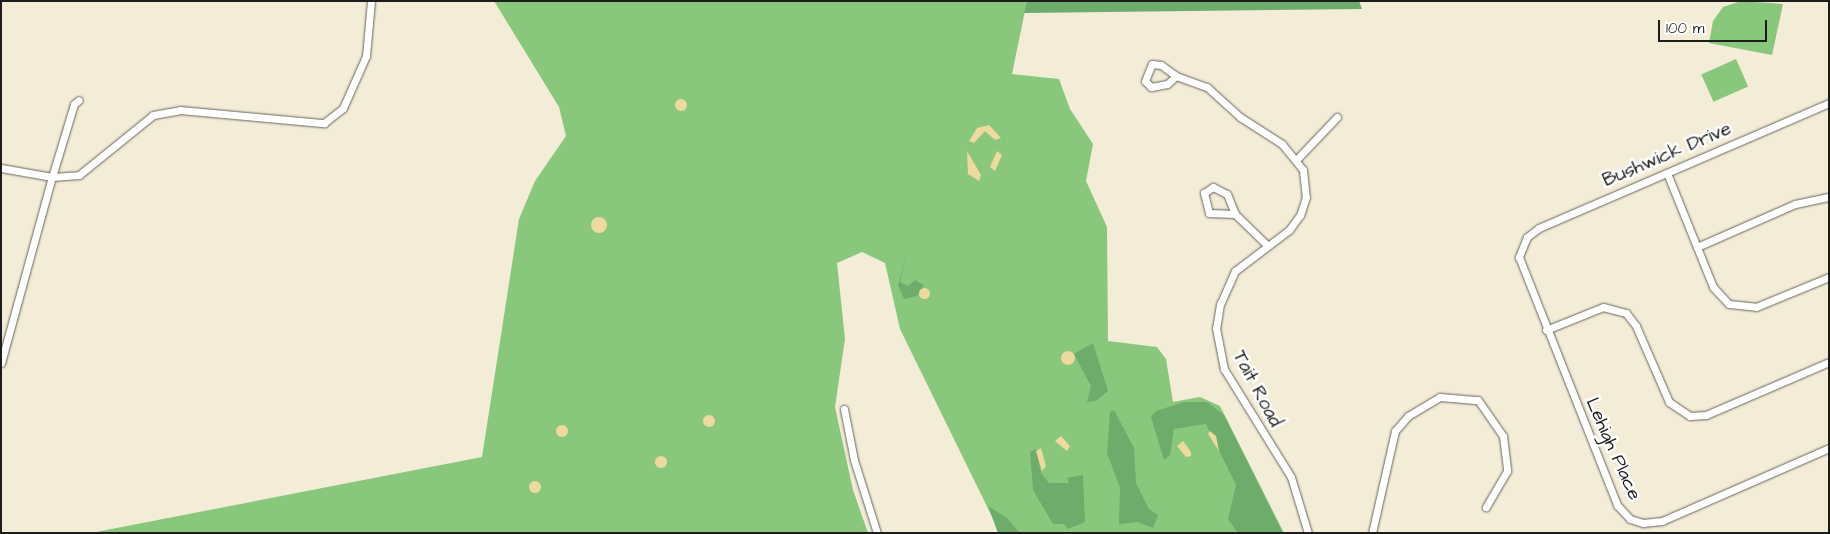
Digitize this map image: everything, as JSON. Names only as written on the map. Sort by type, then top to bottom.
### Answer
[{"type":"street","points":[[1,168],[52,177],[79,175],[153,114],[180,110],[324,123],[343,108],[366,56],[371,1]]},
{"type":"street","points":[[1176,76],[1207,87],[1297,159],[1337,117]]},
{"type":"street","points":[[1,363],[52,177],[74,104],[79,100]]},
{"type":"street","name":"Bushwick Drive","points":[[1522,244],[1539,228],[1829,103]]},
{"type":"street","name":"Tait Road","points":[[1297,159],[1306,180],[1304,205],[1289,230],[1266,244],[1247,259],[1230,280],[1220,304],[1219,354],[1240,400],[1291,477],[1308,533]]},
{"type":"street","points":[[1667,173],[1718,294],[1736,308],[1756,307],[1829,277]]},
{"type":"street","points":[[1236,214],[1209,213],[1204,193],[1214,187],[1227,194],[1236,214],[1266,244]]},
{"type":"street","points":[[1697,247],[1794,204],[1829,197]]},
{"type":"street","name":"Lehigh Place","points":[[1522,244],[1522,272],[1617,505],[1636,522],[1662,521],[1829,448]]},
{"type":"street","points":[[1546,330],[1603,307],[1626,313],[1636,326],[1669,402],[1690,416],[1720,410],[1829,362]]},
{"type":"street","points":[[1372,533],[1395,431],[1408,416],[1440,397],[1478,400],[1503,436],[1507,471],[1486,507]]},
{"type":"street","points":[[844,409],[854,460],[878,533]]},
{"type":"green space","points":[[494,1],[1027,1],[1012,74],[1059,79],[1070,109],[1093,144],[1086,181],[1107,227],[1108,341],[1157,347],[1166,359],[1173,402],[1200,397],[1220,406],[1284,533],[1000,533],[900,329],[885,263],[862,252],[837,263],[845,339],[835,407],[853,490],[868,533],[91,533],[482,457],[519,219],[535,181],[566,136],[559,107]]},
{"type":"green space","points":[[1027,1],[1359,1],[1362,9],[1024,13]]},
{"type":"green space","points":[[1741,1],[1783,4],[1772,55],[1709,43],[1713,21],[1723,7]]},
{"type":"green space","points":[[1736,59],[1748,86],[1713,102],[1701,74]]},
{"type":"green space","points":[[906,256],[900,282],[908,286],[915,280],[924,285],[917,296],[904,299],[898,285]]},
{"type":"green space","points":[[1093,343],[1108,391],[1096,401],[1087,402],[1091,386],[1074,354]]},
{"type":"green space","points":[[1184,402],[1207,402],[1224,415],[1283,533],[1238,533],[1228,519],[1236,485],[1206,424],[1174,429],[1170,455],[1164,460],[1151,417],[1156,411]]},
{"type":"green space","points":[[1114,410],[1134,448],[1136,483],[1149,509],[1158,515],[1153,528],[1138,522],[1119,524],[1120,488],[1107,453],[1110,412]]},
{"type":"green space","points":[[1036,449],[1041,473],[1049,483],[1069,483],[1067,478],[1083,475],[1085,522],[1068,529],[1064,524],[1053,524],[1033,490],[1030,452]]},
{"type":"green space","points":[[988,506],[1007,518],[1020,533],[998,533]]},
{"type":"sand","points":[[683,99],[686,100],[686,110],[679,111],[676,110],[675,103],[676,100]]},
{"type":"sand","points":[[989,125],[1001,138],[995,140],[985,131],[974,143],[969,141],[977,128]]},
{"type":"sand","points":[[967,151],[981,175],[979,181],[968,174]]},
{"type":"sand","points":[[997,151],[1002,155],[995,171],[990,167]]},
{"type":"sand","points":[[599,217],[605,219],[607,225],[605,231],[599,233],[593,231],[591,225],[593,219]]},
{"type":"sand","points":[[924,287],[930,293],[924,299],[918,293]]},
{"type":"sand","points":[[1068,351],[1073,353],[1075,358],[1073,363],[1068,365],[1063,363],[1061,358],[1063,353]]},
{"type":"sand","points":[[707,415],[711,415],[715,421],[711,427],[707,427],[703,423],[703,419]]},
{"type":"sand","points":[[564,425],[567,426],[567,436],[560,437],[557,436],[556,429],[557,426]]},
{"type":"sand","points":[[1210,431],[1216,436],[1219,451],[1208,434]]},
{"type":"sand","points":[[1061,436],[1070,446],[1067,451],[1055,441]]},
{"type":"sand","points":[[1183,441],[1191,452],[1191,456],[1186,457],[1177,446]]},
{"type":"sand","points":[[1041,448],[1046,466],[1042,471],[1036,451]]},
{"type":"sand","points":[[659,456],[663,456],[667,462],[663,468],[659,468],[655,464],[655,460]]},
{"type":"sand","points":[[533,481],[537,481],[541,487],[537,493],[533,493],[529,489],[529,485]]}]
